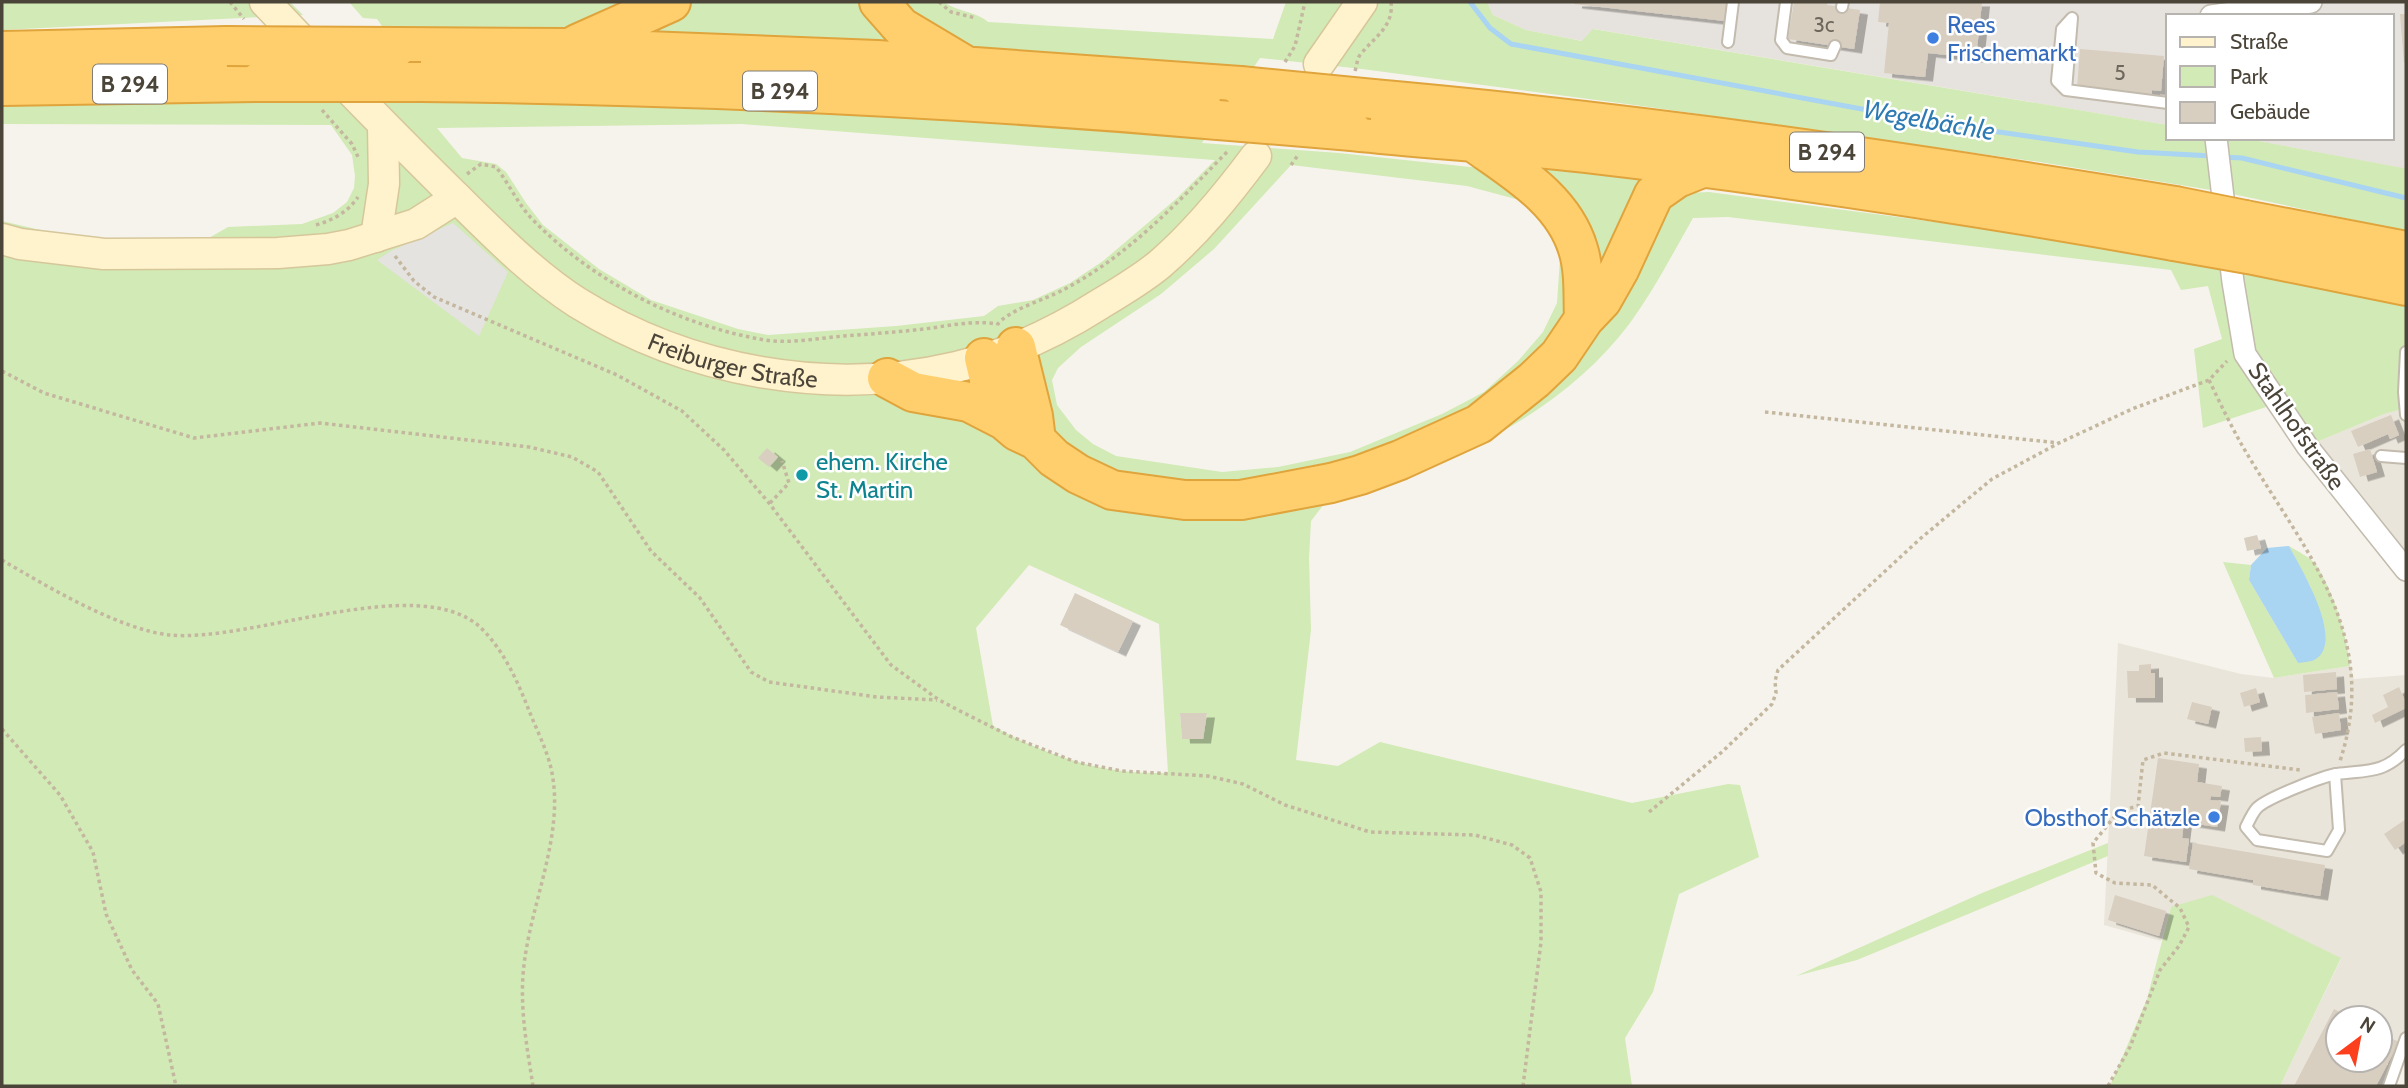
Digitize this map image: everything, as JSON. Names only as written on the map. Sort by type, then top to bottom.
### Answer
[{"type":"highway","points":[[568,48],[671,2]]},
{"type":"highway","points":[[879,2],[901,27],[968,66]]},
{"type":"highway","name":"B 294","points":[[2,51],[246,23],[397,47],[568,48],[877,60],[1240,86],[1478,108],[1763,143],[1969,172],[2175,224],[2247,237],[2406,251]]},
{"type":"highway","name":"B 294","points":[[2,86],[421,82],[699,87],[925,98],[1234,142],[1352,131],[1583,152],[2036,217],[2175,224]]},
{"type":"highway","points":[[1475,143],[1541,191],[1569,226],[1580,259],[1584,319]]},
{"type":"highway","points":[[887,378],[913,392],[969,402],[1036,440],[1054,458],[1077,474],[1112,490],[1185,500],[1241,500],[1287,493],[1360,475],[1479,424],[1534,380],[1559,356],[1584,319],[1602,300],[1654,194],[1677,178],[1702,168]]},
{"type":"highway","name":"B 294","points":[[2247,237],[2406,286]]},
{"type":"highway","points":[[999,343],[992,392],[1004,420]]},
{"type":"highway","points":[[999,343],[1033,416],[1036,440]]},
{"type":"main road","points":[[1319,64],[1362,2]]},
{"type":"main road","name":"Freiburger Straße","points":[[246,23],[383,125],[514,253],[555,287],[608,320],[650,339],[698,357],[772,375],[887,378],[956,367],[999,343],[1080,317],[1159,265],[1205,221],[1234,142]]},
{"type":"main road","points":[[383,125],[384,234]]},
{"type":"main road","points":[[2,239],[20,244],[104,254],[278,253],[338,247],[416,224],[449,190]]},
{"type":"street","points":[[2224,14],[2311,2]]},
{"type":"street","name":"Stahlhofstraße","points":[[2217,142],[2233,282],[2245,354],[2307,446],[2406,570]]},
{"type":"lane","points":[[1728,42],[1733,2]]},
{"type":"lane","points":[[1786,2],[1781,40],[1787,48],[1831,55],[1835,46]]},
{"type":"lane","points":[[2073,18],[2066,90],[2166,103]]},
{"type":"lane","points":[[2406,352],[2406,415]]},
{"type":"lane","points":[[2382,456],[2406,458]]},
{"type":"lane","points":[[2335,774],[2339,830],[2327,851],[2258,840],[2246,827],[2258,807],[2311,781],[2335,774],[2371,772],[2393,763],[2406,750]]},
{"type":"lane","points":[[2389,1086],[2406,1038]]},
{"type":"path","points":[[230,2],[246,23]]},
{"type":"path","points":[[939,2],[951,12],[976,18]]},
{"type":"path","points":[[1279,71],[1294,47],[1305,2]]},
{"type":"path","points":[[1358,57],[1389,23],[1391,2]]},
{"type":"path","points":[[321,109],[352,145],[360,163]]},
{"type":"path","points":[[1037,303],[1084,279],[1133,245],[1234,142]]},
{"type":"path","points":[[449,190],[481,164],[496,167],[520,205],[536,223],[589,268],[648,303],[682,317],[735,333],[767,341],[796,340],[982,322],[999,343]]},
{"type":"path","points":[[310,226],[330,221],[351,206],[362,191]]},
{"type":"path","points":[[384,234],[391,251],[414,281],[433,297],[617,375],[682,411],[724,450],[769,503],[891,664],[939,700],[1012,737],[1076,762],[1122,771],[1208,776],[1243,784],[1285,806],[1370,832],[1475,835],[1512,845],[1530,858],[1541,892],[1541,942],[1523,1086]]},
{"type":"path","points":[[1649,812],[1722,752],[1772,704],[1778,670],[1921,538],[1993,479],[2059,443],[2132,409],[2209,380],[2229,359],[2245,354]]},
{"type":"path","points":[[2,371],[44,393],[194,438],[320,423],[530,447],[572,457],[598,472],[651,551],[700,598],[751,671],[769,682],[877,697],[939,700]]},
{"type":"path","points":[[2108,1086],[2130,1047],[2160,970],[2179,946],[2189,927],[2180,908],[2152,885],[2115,883],[2096,873],[2093,843],[2119,811],[2138,806],[2143,760],[2164,753],[2335,774],[2350,732],[2353,679],[2348,643],[2334,605],[2315,563],[2243,447],[2209,380]]},
{"type":"path","points":[[1765,412],[2059,443]]},
{"type":"path","points":[[769,503],[789,482],[782,461]]},
{"type":"path","points":[[2,561],[135,627],[169,635],[205,636],[304,618],[406,604],[450,610],[479,627],[514,672],[552,772],[554,818],[524,966],[524,1027],[533,1086]]},
{"type":"path","points":[[2,729],[60,795],[93,852],[106,914],[132,970],[158,1004],[176,1086]]},
{"type":"shaded area","points":[[1487,2],[2406,2],[2406,169],[2253,140],[2394,140],[2394,14],[2166,14],[2166,125],[1594,29],[1583,41],[1526,30],[1493,15]]},
{"type":"shaded area","points":[[453,223],[508,272],[479,336],[377,260]]},
{"type":"shaded area","points":[[2406,408],[2406,570],[2307,446],[2384,414]]},
{"type":"shaded area","points":[[2118,643],[2241,674],[2274,678],[2350,666],[2354,679],[2406,675],[2406,1051],[2395,1086],[2280,1086],[2341,959],[2171,907],[2161,941],[2104,925]]},
{"type":"green space","points":[[2,2],[290,2],[303,15],[2,30]]},
{"type":"green space","points":[[349,2],[944,2],[988,22],[1273,39],[1286,2],[1487,2],[1493,15],[1526,30],[1582,41],[1593,29],[2166,125],[2166,140],[2253,140],[2403,168],[2406,169],[2406,231],[2223,192],[2040,162],[1642,106],[1260,58],[1202,143],[1339,153],[1489,169],[1528,163],[1651,177],[1686,193],[1709,192],[2169,253],[2406,302],[2406,408],[2384,414],[2307,446],[2278,403],[2203,428],[2194,349],[2222,339],[2208,286],[2181,290],[2171,270],[1728,217],[1693,218],[1630,323],[1609,349],[1560,393],[1504,431],[1444,461],[1374,488],[1331,495],[1311,521],[1311,630],[1296,760],[1338,766],[1380,742],[1632,803],[1728,784],[1740,785],[1759,857],[1679,894],[1653,992],[1625,1038],[1632,1086],[2,1086],[2,221],[91,242],[207,239],[228,227],[302,224],[333,213],[347,202],[354,188],[355,176],[352,155],[331,125],[2,124],[2,103],[436,102],[377,19],[363,18]],"holes":[[[741,124],[1215,160],[1176,199],[1103,261],[1070,283],[1033,300],[998,306],[984,316],[896,326],[768,335],[738,329],[651,300],[599,269],[543,225],[506,172],[496,164],[462,158],[437,128]],[[1291,165],[1467,186],[1523,201],[1551,230],[1560,259],[1557,303],[1543,332],[1518,361],[1484,392],[1442,414],[1350,452],[1278,467],[1222,472],[1116,456],[1093,444],[1076,430],[1057,405],[1052,380],[1058,368],[1081,347],[1161,294],[1214,249]],[[1029,565],[1159,624],[1168,773],[1129,772],[1089,765],[1039,749],[993,726],[976,628]],[[1180,713],[1207,713],[1203,738],[1182,739]]]},
{"type":"green space","points":[[2289,546],[2316,565],[2328,587],[2346,641],[2350,666],[2274,678],[2223,562],[2251,565],[2249,580],[2298,663],[2311,588]]},
{"type":"green space","points":[[2108,843],[2108,856],[1857,960],[1796,976],[1982,893]]},
{"type":"green space","points":[[2212,895],[2341,958],[2280,1086],[2110,1086],[2147,999],[2171,907]]},
{"type":"water","points":[[2289,546],[2318,604],[2326,638],[2323,651],[2314,660],[2298,663],[2249,580],[2251,565],[2267,548]]},
{"type":"building","points":[[1574,2],[1727,2],[1725,21]]},
{"type":"building","points":[[1794,2],[1828,2],[1827,5],[1860,10],[1854,49],[1788,39]]},
{"type":"building","name":"Rees Frischemarkt","points":[[1880,2],[1982,2],[1976,58],[1928,53],[1925,77],[1884,73],[1889,23],[1878,22]]},
{"type":"building","points":[[2400,14],[2406,14],[2404,63]]},
{"type":"building","points":[[2080,49],[2164,56],[2161,91],[2152,90],[2152,95],[2077,88]]},
{"type":"building","points":[[2391,415],[2399,435],[2390,439],[2388,434],[2358,447],[2351,431]]},
{"type":"building","points":[[767,448],[778,457],[769,467],[758,458]]},
{"type":"building","points":[[2370,449],[2377,472],[2360,477],[2353,454]]},
{"type":"building","points":[[2257,535],[2261,548],[2247,551],[2244,538]]},
{"type":"building","points":[[1075,593],[1133,621],[1118,652],[1060,625]]},
{"type":"building","points":[[2151,664],[2151,673],[2155,673],[2155,698],[2128,698],[2127,671],[2139,671],[2139,665]]},
{"type":"building","points":[[2336,672],[2337,689],[2304,692],[2303,675]]},
{"type":"building","points":[[2399,687],[2406,708],[2375,723],[2372,715],[2388,707],[2383,695]]},
{"type":"building","points":[[2256,688],[2260,702],[2244,707],[2240,693]]},
{"type":"building","points":[[2337,692],[2339,709],[2306,713],[2305,695]]},
{"type":"building","points":[[2192,702],[2212,707],[2208,724],[2187,719]]},
{"type":"building","points":[[1180,713],[1207,713],[1203,739],[1182,739]]},
{"type":"building","points":[[2339,713],[2341,730],[2315,734],[2312,717]]},
{"type":"building","points":[[2261,737],[2262,751],[2245,752],[2244,738]]},
{"type":"building","points":[[2158,758],[2199,764],[2197,782],[2222,786],[2220,797],[2211,796],[2210,800],[2221,801],[2217,827],[2184,822],[2182,838],[2189,839],[2186,862],[2144,856]]},
{"type":"building","points":[[2406,819],[2406,842],[2395,850],[2384,834]]},
{"type":"building","points":[[2193,843],[2325,865],[2320,896],[2253,885],[2253,880],[2189,869]]},
{"type":"building","points":[[2115,895],[2166,911],[2159,936],[2108,920]]},
{"type":"building","points":[[2324,1028],[2324,1074],[2382,1074],[2376,1086],[2294,1086]]},
{"type":"waterway","name":"Wegelbächle","points":[[1470,2],[1490,28],[1511,44],[1943,124],[2138,152],[2212,156]]},
{"type":"waterway","name":"Wegelbächle","points":[[2222,157],[2242,158],[2406,198]]},
{"type":"place","name":"Rees Frischemarkt","points":[[1933,38]]},
{"type":"place","name":"ehem. Kirche St. Martin","points":[[802,475]]},
{"type":"place","name":"Obsthof Schätzle","points":[[2214,817]]}]
